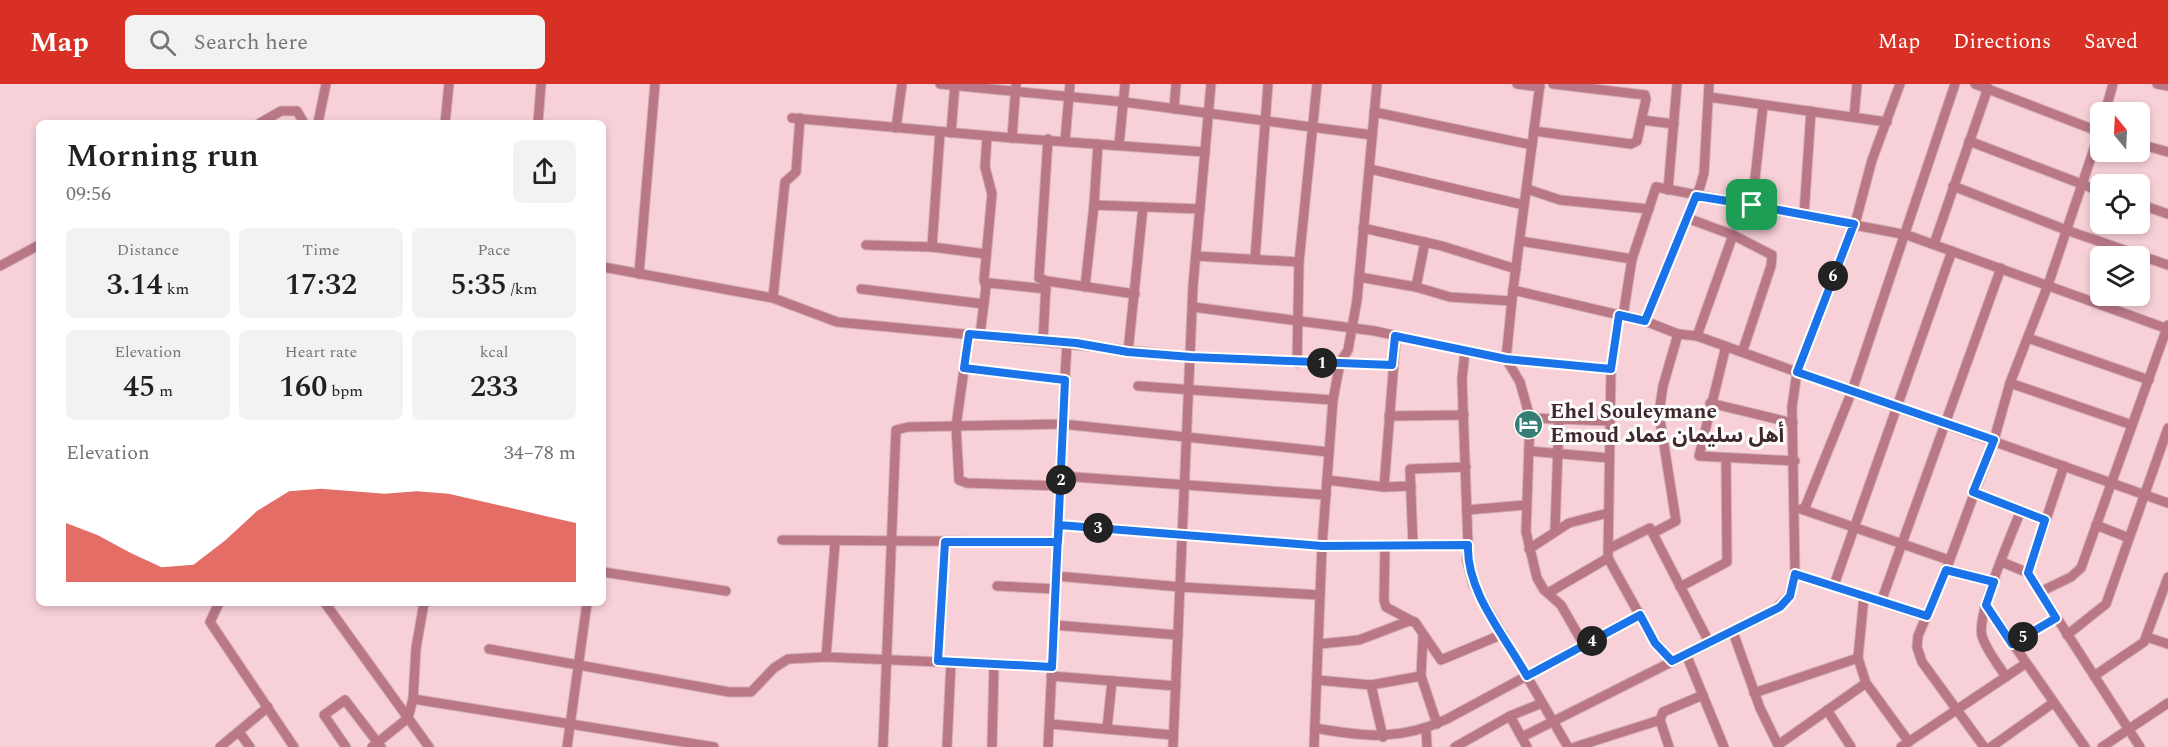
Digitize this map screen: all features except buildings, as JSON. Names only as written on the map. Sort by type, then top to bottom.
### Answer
[{"type":"street","points":[[319,120],[326,84]]},
{"type":"street","points":[[445,120],[449,84]]},
{"type":"street","points":[[537,120],[541,84]]},
{"type":"street","points":[[639,274],[655,84]]},
{"type":"street","points":[[896,128],[902,84]]},
{"type":"street","points":[[940,84],[1015,88],[1069,98],[1124,102],[1372,135]]},
{"type":"street","points":[[1065,141],[1070,84]]},
{"type":"street","points":[[1119,145],[1125,84]]},
{"type":"street","points":[[1174,109],[1176,84]]},
{"type":"street","points":[[1173,747],[1192,307],[1211,84]]},
{"type":"street","points":[[1255,259],[1268,84]]},
{"type":"street","points":[[1297,363],[1299,262],[1317,84]]},
{"type":"street","points":[[1314,747],[1322,546],[1333,400],[1340,363],[1348,350],[1352,328],[1377,84]]},
{"type":"street","points":[[1517,84],[1540,86],[1511,301],[1506,359],[1520,382],[1530,418],[1526,505],[1529,549],[1537,578],[1548,593],[1561,604],[1584,645]]},
{"type":"street","points":[[1534,131],[1631,144],[1637,141],[1645,95],[1553,84]]},
{"type":"street","points":[[1668,190],[1677,84]]},
{"type":"street","points":[[1645,321],[1704,173],[1709,84]]},
{"type":"street","points":[[1854,117],[1857,84]]},
{"type":"street","points":[[1522,737],[1733,632],[1785,603],[1793,587],[1800,509],[1793,423],[1797,372],[1854,224],[1872,160],[1900,84]]},
{"type":"street","points":[[1800,509],[1852,391],[1907,235],[1927,164],[1955,84]]},
{"type":"street","points":[[1975,84],[2090,128]]},
{"type":"street","points":[[2108,102],[2114,84]]},
{"type":"street","points":[[2157,84],[2168,86]]},
{"type":"street","points":[[932,247],[945,132],[955,85]]},
{"type":"street","points":[[1012,138],[1015,88]]},
{"type":"street","points":[[1934,244],[1988,88]]},
{"type":"street","points":[[1709,97],[1887,122]]},
{"type":"street","points":[[1752,205],[1763,106]]},
{"type":"street","points":[[265,120],[281,111],[297,111],[302,120]]},
{"type":"street","points":[[1804,215],[1811,111]]},
{"type":"street","points":[[1374,112],[1532,145]]},
{"type":"street","points":[[773,298],[785,182],[796,172],[796,118],[987,136],[1205,152]]},
{"type":"street","points":[[1642,120],[1674,124]]},
{"type":"street","points":[[980,335],[986,287],[984,280],[992,194],[985,167],[987,136]]},
{"type":"street","points":[[1043,341],[1046,285],[1038,273],[1048,139]]},
{"type":"street","points":[[1969,141],[2090,188]]},
{"type":"street","points":[[1085,286],[1095,205],[1098,144]]},
{"type":"street","points":[[2150,147],[2168,152]]},
{"type":"street","points":[[1984,747],[1927,671],[1918,653],[1918,636],[1994,440],[2010,383],[2048,285],[2090,161]]},
{"type":"street","points":[[1370,168],[1524,206]]},
{"type":"street","points":[[1953,186],[2066,230],[2168,265]]},
{"type":"street","points":[[1672,661],[1655,643],[1608,553],[1611,369],[1632,259],[1656,187],[1907,235],[2168,327],[2079,572],[2040,592]]},
{"type":"street","points":[[1527,189],[1570,201],[1649,209]]},
{"type":"street","points":[[1095,205],[1200,209]]},
{"type":"street","points":[[1128,352],[1136,294],[1143,207]]},
{"type":"street","points":[[2150,207],[2168,213]]},
{"type":"street","points":[[1687,218],[1733,235],[1772,255],[1771,266],[1743,350]]},
{"type":"street","points":[[1363,228],[1425,242],[1516,269]]},
{"type":"street","points":[[1697,336],[1733,235]]},
{"type":"street","points":[[1520,241],[1632,259]]},
{"type":"street","points":[[1416,287],[1425,242]]},
{"type":"street","points":[[866,245],[932,247],[986,254]]},
{"type":"street","points":[[0,266],[36,247]]},
{"type":"street","points":[[1834,585],[1952,251]]},
{"type":"street","points":[[1196,256],[1299,262]]},
{"type":"street","points":[[606,268],[773,298],[837,322],[1191,357],[1392,365]]},
{"type":"street","points":[[1881,602],[2001,268]]},
{"type":"street","points":[[1359,277],[1416,287],[1450,297],[1511,301]]},
{"type":"street","points":[[986,287],[993,282],[1085,286],[1136,294]]},
{"type":"street","points":[[861,289],[984,304]]},
{"type":"street","points":[[1513,290],[1645,321],[1678,334],[1697,336],[1743,350],[1797,372],[2168,503]]},
{"type":"street","points":[[1192,307],[1352,328],[1506,359],[1611,369]]},
{"type":"street","points":[[969,334],[956,426],[959,480],[967,483],[1060,486]]},
{"type":"street","points":[[1653,533],[1676,521],[1659,413],[1663,387],[1678,334]]},
{"type":"street","points":[[1384,487],[1395,336]]},
{"type":"street","points":[[2028,338],[2149,380]]},
{"type":"street","points":[[1048,747],[1067,344]]},
{"type":"street","points":[[1726,346],[1698,455],[1726,459],[1795,461]]},
{"type":"street","points":[[1464,351],[1467,560],[1473,584],[1568,747]]},
{"type":"street","points":[[964,368],[1065,380]]},
{"type":"street","points":[[2010,383],[2133,425]]},
{"type":"street","points":[[1138,386],[1333,400]]},
{"type":"street","points":[[1710,403],[1793,423]]},
{"type":"street","points":[[1389,416],[1464,415]]},
{"type":"street","points":[[1530,418],[1609,421]]},
{"type":"street","points":[[1555,530],[1559,419]]},
{"type":"street","points":[[883,747],[896,430],[909,427],[1062,424],[1329,452]]},
{"type":"street","points":[[2067,635],[2103,609],[2168,428]]},
{"type":"street","points":[[1529,452],[1610,458]]},
{"type":"street","points":[[1680,587],[1727,562],[1726,459]]},
{"type":"street","points":[[2028,573],[2064,466]]},
{"type":"street","points":[[1413,545],[1409,472],[1412,467],[1466,467]]},
{"type":"street","points":[[1061,476],[1326,495]]},
{"type":"street","points":[[1327,480],[1384,487],[1411,486]]},
{"type":"street","points":[[1973,492],[2045,520]]},
{"type":"street","points":[[1467,510],[1526,505]]},
{"type":"street","points":[[1800,509],[1902,544],[1947,565],[1994,582]]},
{"type":"street","points":[[2006,677],[1982,636],[1986,605],[2021,510]]},
{"type":"street","points":[[1529,549],[1569,522],[1608,513]]},
{"type":"street","points":[[1059,525],[1322,546],[1468,545]]},
{"type":"street","points":[[2096,525],[2129,538]]},
{"type":"street","points":[[1548,593],[1648,528],[1653,533],[1710,642]]},
{"type":"street","points":[[782,540],[835,543],[1058,542]]},
{"type":"street","points":[[938,661],[945,542]]},
{"type":"street","points":[[826,657],[835,543]]},
{"type":"street","points":[[1385,545],[1384,600],[1386,606],[1415,622],[1440,660],[1503,634]]},
{"type":"street","points":[[2002,562],[2028,573],[2140,747]]},
{"type":"street","points":[[606,572],[726,591]]},
{"type":"street","points":[[1795,574],[1927,616]]},
{"type":"street","points":[[1056,576],[1181,587],[1320,595]]},
{"type":"street","points":[[2094,676],[2139,646],[2147,637],[2168,577]]},
{"type":"street","points":[[997,586],[1056,589]]},
{"type":"street","points":[[1864,596],[1858,658],[1866,683],[1905,744],[2025,664]]},
{"type":"street","points":[[1986,605],[2085,747]]},
{"type":"street","points":[[218,606],[210,622],[294,747]]},
{"type":"street","points":[[327,606],[429,747]]},
{"type":"street","points":[[346,747],[324,715],[345,700],[377,745],[408,718],[413,699],[416,648],[423,606]]},
{"type":"street","points":[[567,747],[586,606]]},
{"type":"street","points":[[1315,728],[1383,736],[1401,735],[1426,728],[1640,615]]},
{"type":"street","points":[[2012,644],[2056,618]]},
{"type":"street","points":[[1319,644],[1359,640],[1402,622],[1415,622]]},
{"type":"street","points":[[1054,625],[1178,635]]},
{"type":"street","points":[[1733,632],[1754,693],[1779,746],[1866,683]]},
{"type":"street","points":[[1423,635],[1421,676],[1437,724]]},
{"type":"street","points":[[2147,637],[2168,644]]},
{"type":"street","points":[[489,649],[729,692],[751,692],[774,668],[788,659],[826,657],[994,664],[1112,681],[1176,686]]},
{"type":"street","points":[[1686,654],[1724,747]]},
{"type":"street","points":[[1754,693],[1858,658]]},
{"type":"street","points":[[947,747],[951,662]]},
{"type":"street","points":[[992,747],[994,664]]},
{"type":"street","points":[[1317,680],[1371,685],[1421,676]]},
{"type":"street","points":[[1107,729],[1112,681]]},
{"type":"street","points":[[1371,685],[1383,736]]},
{"type":"street","points":[[1669,747],[1660,720],[1664,712],[1703,695]]},
{"type":"street","points":[[413,699],[714,747]]},
{"type":"street","points":[[1455,747],[1510,716],[1542,703]]},
{"type":"street","points":[[1991,747],[2053,703]]},
{"type":"street","points":[[2102,747],[2168,703]]},
{"type":"street","points":[[220,747],[268,708]]},
{"type":"street","points":[[1827,710],[1851,747]]},
{"type":"street","points":[[1510,716],[1527,747]]},
{"type":"street","points":[[1575,747],[1660,720]]},
{"type":"street","points":[[1050,724],[1173,735]]},
{"type":"street","points":[[1426,728],[1427,747]]},
{"type":"street","points":[[239,732],[250,747]]},
{"type":"place","name":"Ehel Souleymane Emoud أهل سليمان عماد","points":[[1529,424]]},
{"type":"route","points":[[1752,205],[1696,196],[1645,321],[1619,315],[1611,369],[1506,359],[1395,336],[1392,365],[1191,357],[1128,352],[1076,343],[969,334],[964,368],[1065,380],[1062,424],[1059,525],[1052,667],[938,661],[945,542],[1058,542],[1059,525],[1322,546],[1468,545],[1467,560],[1473,584],[1527,676],[1640,615],[1655,643],[1672,661],[1780,607],[1790,596],[1795,574],[1927,616],[1946,570],[1994,582],[1986,605],[2012,644],[2056,618],[2028,573],[2045,520],[1973,492],[1994,440],[1797,372],[1854,224],[1752,205]]}]
